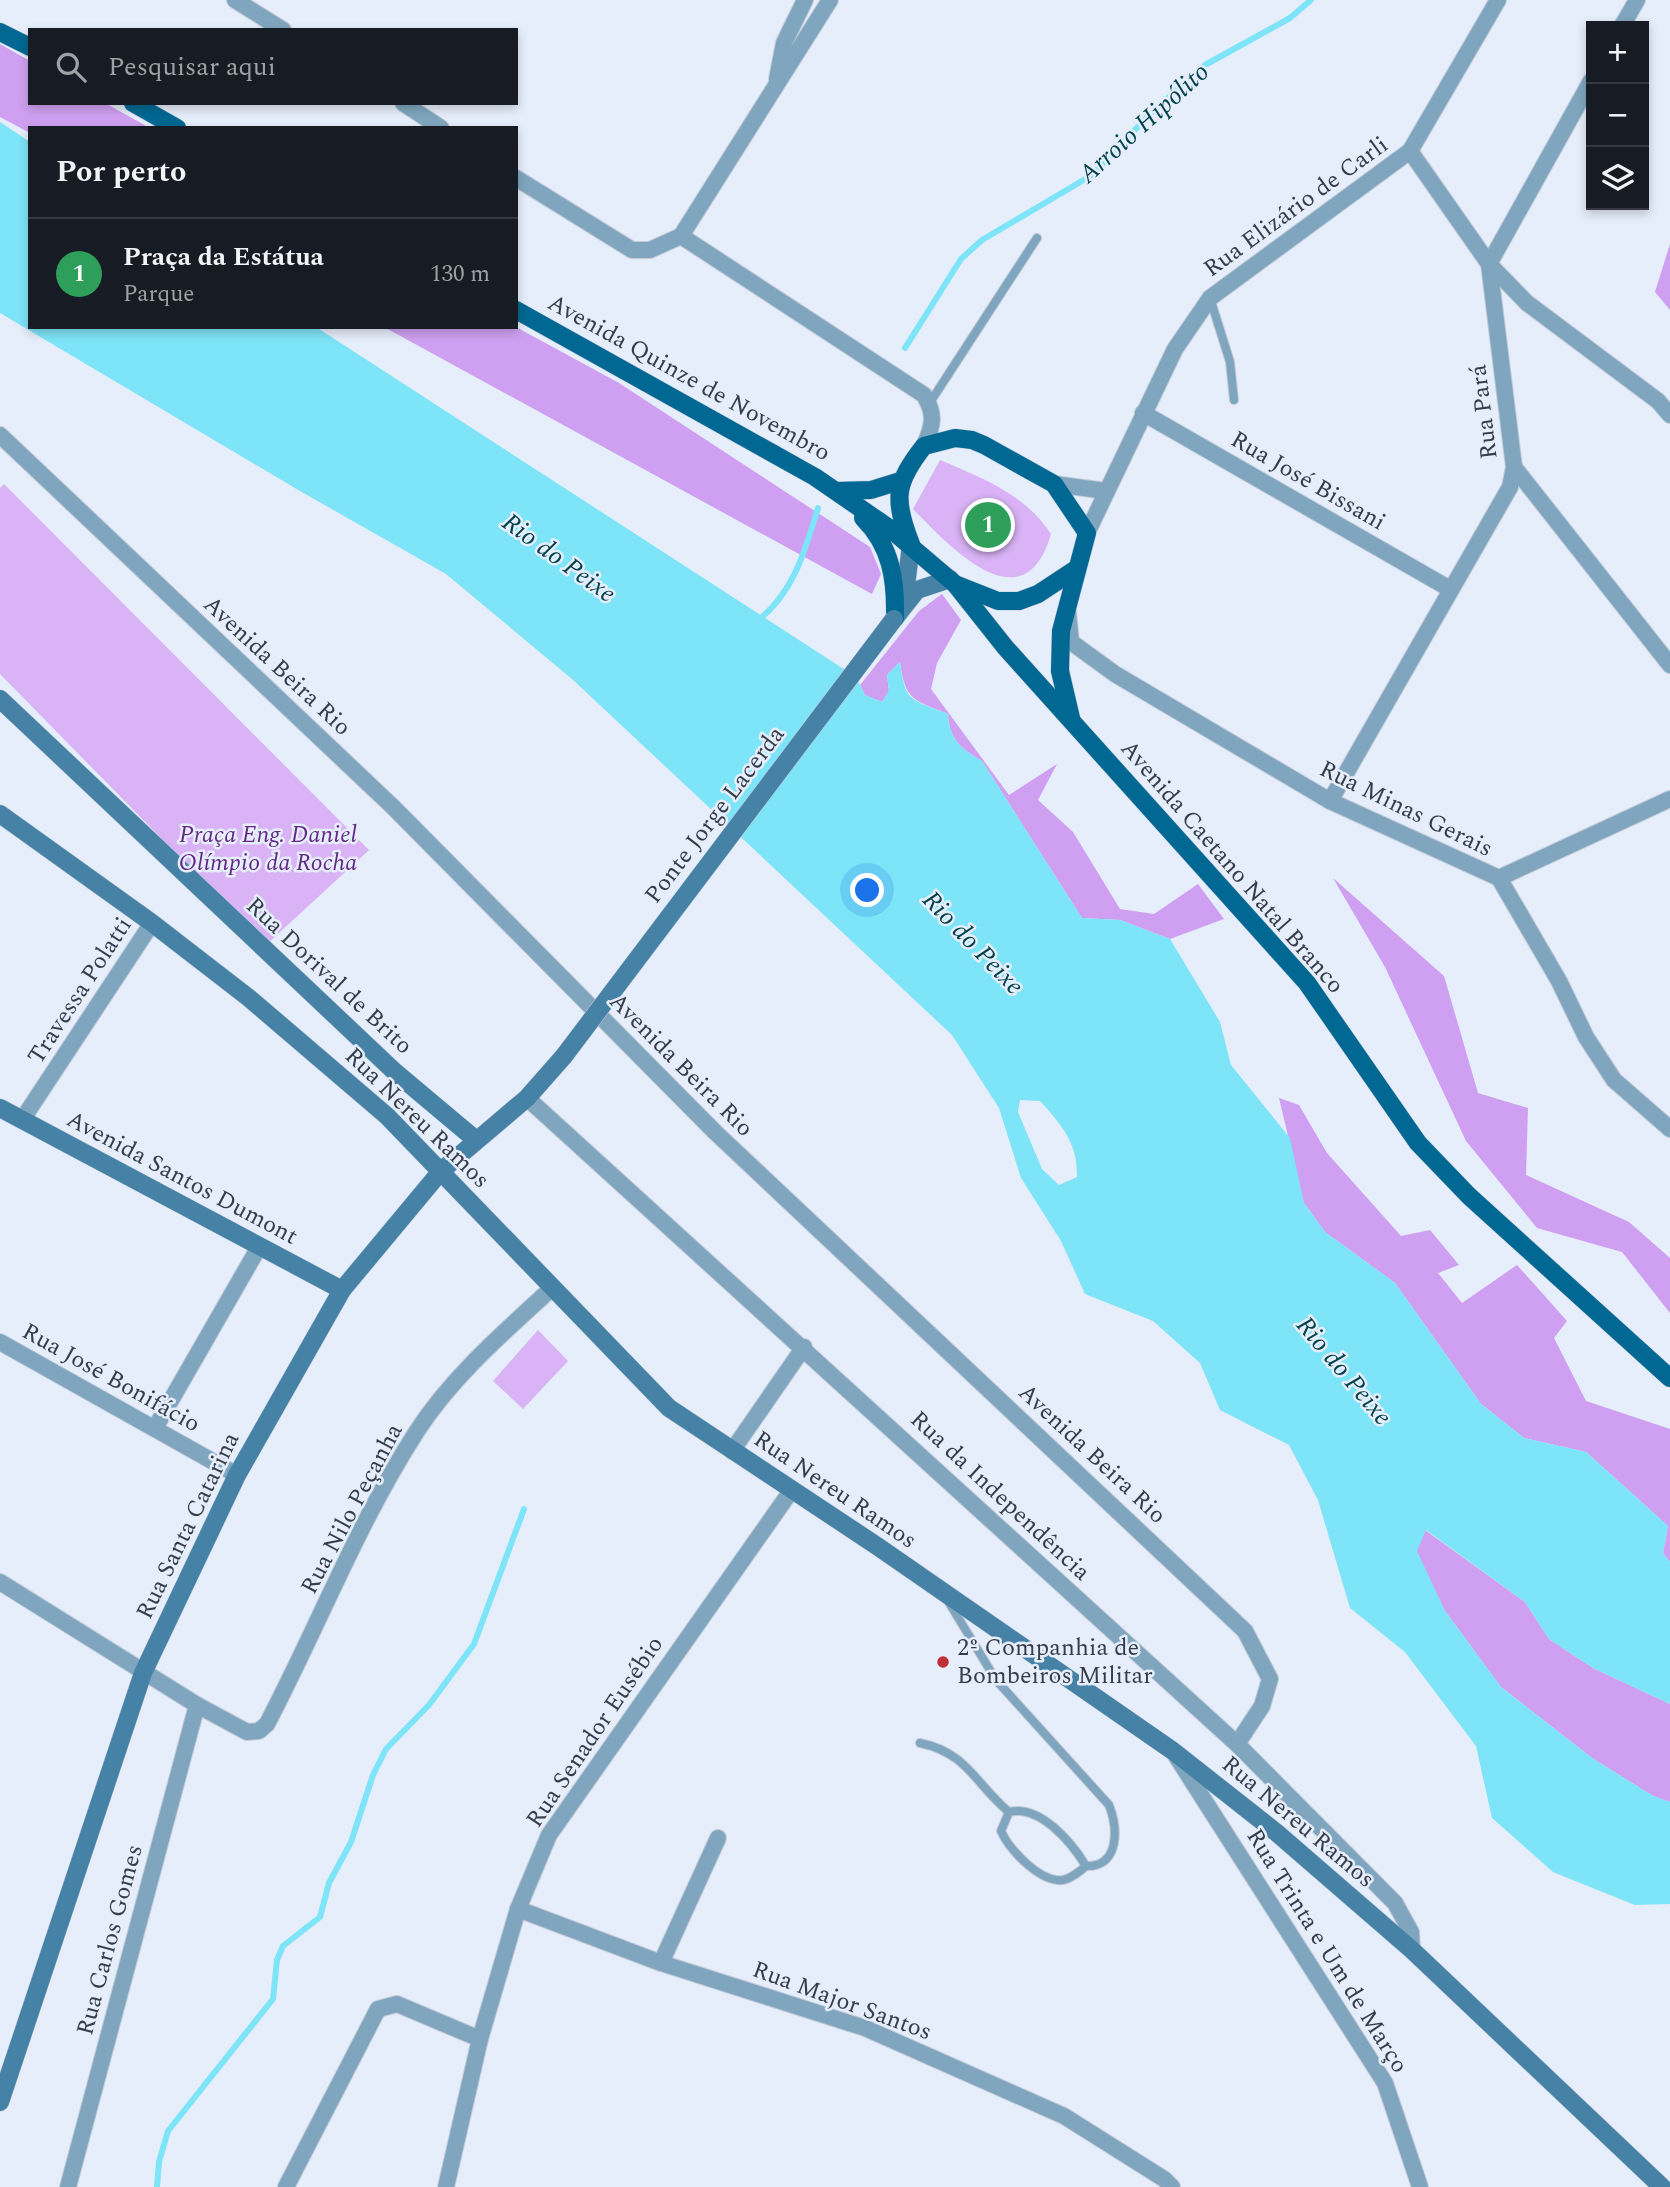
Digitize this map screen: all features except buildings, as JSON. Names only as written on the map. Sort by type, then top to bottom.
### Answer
[{"type":"main road","points":[[0,32],[28,46]]},
{"type":"main road","points":[[136,105],[173,126]]},
{"type":"main road","name":"Avenida Quinze de Novembro","points":[[518,311],[836,491],[911,545]]},
{"type":"main road","points":[[956,438],[972,440],[1054,484],[1087,533],[1076,569],[1038,594],[1019,601],[998,601],[952,581],[911,545],[900,507],[900,481],[924,446],[956,438]]},
{"type":"main road","name":"Avenida Quinze de Novembro","points":[[836,491],[871,490],[900,481]]},
{"type":"main road","points":[[836,491],[881,540],[894,574],[898,613]]},
{"type":"main road","name":"Avenida Caetano Natal Branco","points":[[1072,722],[1060,671],[1060,631],[1076,569]]},
{"type":"main road","name":"Avenida Caetano Natal Branco","points":[[952,581],[1005,647],[1307,983],[1418,1143],[1469,1196],[1670,1378]]},
{"type":"street","points":[[775,90],[784,43],[805,0]]},
{"type":"street","points":[[518,179],[632,250],[650,250],[681,236],[830,0]]},
{"type":"street","name":"Rua Elizário de Carli","points":[[1087,533],[1175,349],[1210,298],[1410,151],[1498,0]]},
{"type":"street","points":[[1625,21],[1636,0]]},
{"type":"street","points":[[246,3],[281,28]]},
{"type":"street","points":[[1489,264],[1589,84]]},
{"type":"street","points":[[406,105],[438,126]]},
{"type":"street","points":[[1410,151],[1489,264],[1527,303],[1658,401],[1670,415]]},
{"type":"street","points":[[681,236],[914,387],[929,404],[933,426],[924,446]]},
{"type":"street","name":"Rua Pará","points":[[1330,801],[1510,487],[1514,467],[1489,264]]},
{"type":"street","name":"Rua José Bissani","points":[[1143,413],[1450,589]]},
{"type":"street","name":"Avenida Beira Rio","points":[[0,435],[393,807],[715,1132],[1245,1631],[1270,1679],[1262,1706],[1237,1744]]},
{"type":"street","points":[[1514,467],[1670,665]]},
{"type":"street","points":[[1054,484],[1106,491]]},
{"type":"street","points":[[898,613],[911,545]]},
{"type":"street","name":"Ponte Jorge Lacerda","points":[[564,1056],[898,613],[917,590],[952,581]]},
{"type":"street","name":"Rua Minas Gerais","points":[[1067,598],[1071,642],[1085,654],[1330,801],[1499,878],[1559,981],[1586,1037],[1614,1080],[1670,1129]]},
{"type":"street","name":"Rua Dorival de Brito","points":[[0,699],[395,1072],[476,1140]]},
{"type":"street","points":[[1499,878],[1670,799]]},
{"type":"street","name":"Rua Nereu Ramos","points":[[0,814],[152,923],[249,998],[377,1107],[669,1408],[941,1590],[1172,1751],[1277,1833],[1412,1950],[1662,2187]]},
{"type":"street","name":"Travessa Polatti","points":[[22,1120],[152,923]]},
{"type":"street","name":"Rua Santa Catarina","points":[[0,2102],[144,1673],[237,1475],[342,1290],[441,1171],[527,1098],[564,1056]]},
{"type":"street","name":"Rua da Independência","points":[[527,1098],[804,1347],[1237,1744],[1395,1903],[1411,1932],[1412,1950]]},
{"type":"street","name":"Avenida Santos Dumont","points":[[0,1108],[342,1290]]},
{"type":"street","points":[[155,1429],[259,1247]]},
{"type":"street","name":"Rua Nilo Peçanha","points":[[197,1705],[247,1732],[259,1731],[267,1724],[367,1518],[418,1429],[483,1352],[551,1289]]},
{"type":"street","name":"Rua José Bonifácio","points":[[0,1342],[237,1475]]},
{"type":"street","points":[[733,1451],[804,1347]]},
{"type":"street","name":"Rua Senador Eusébio","points":[[446,2187],[480,2039],[518,1909],[549,1835],[791,1491]]},
{"type":"street","points":[[0,1583],[197,1705]]},
{"type":"street","name":"Rua Carlos Gomes","points":[[68,2187],[197,1705]]},
{"type":"street","name":"Rua Trinta e Um de Março","points":[[1172,1751],[1385,2083],[1420,2187]]},
{"type":"street","points":[[661,1963],[718,1838]]},
{"type":"street","name":"Rua Major Santos","points":[[518,1909],[661,1963],[878,2033],[1064,2116],[1172,2187]]},
{"type":"street","points":[[286,2187],[378,2009],[397,2004],[480,2039]]},
{"type":"lane","points":[[929,404],[1037,238]]},
{"type":"lane","points":[[1210,298],[1230,362],[1234,400]]},
{"type":"lane","points":[[941,1590],[996,1680],[1109,1805],[1117,1824],[1116,1842],[1109,1856],[1096,1866],[1086,1866],[1074,1876],[1061,1880],[1050,1878],[1015,1854],[1000,1831],[1009,1812]]},
{"type":"lane","points":[[920,1743],[936,1746],[972,1770],[1009,1812]]},
{"type":"lane","points":[[1009,1812],[1018,1810],[1029,1813],[1056,1829],[1076,1850],[1086,1866]]},
{"type":"green space","points":[[940,460],[987,481],[1016,498],[1029,508],[1051,534],[1039,561],[1023,575],[1005,577],[986,571],[946,542],[913,509]]},
{"type":"green space","name":"Praça Eng. Daniel Olímpio da Rocha","points":[[4,484],[369,850],[266,945],[0,674],[0,488]]},
{"type":"green space","points":[[538,1330],[568,1361],[523,1409],[493,1381]]},
{"type":"shaded area","points":[[0,44],[28,60],[28,105],[109,105],[146,126],[28,126],[28,132],[0,117]]},
{"type":"shaded area","points":[[1670,244],[1670,310],[1655,292]]},
{"type":"shaded area","points":[[518,328],[619,383],[870,547],[881,574],[872,594],[388,329]]},
{"type":"shaded area","points":[[942,594],[961,620],[937,663],[931,689],[1009,795],[1057,764],[1038,800],[1073,832],[1120,909],[1154,914],[1198,884],[1224,919],[1170,939],[1120,920],[1082,918],[982,761],[962,747],[954,737],[948,714],[919,702],[908,692],[900,662],[887,675],[889,691],[882,702],[865,695],[860,685],[919,611]]},
{"type":"shaded area","points":[[1333,878],[1444,976],[1478,1093],[1528,1108],[1526,1175],[1629,1222],[1670,1258],[1670,1313],[1622,1252],[1537,1228],[1466,1141],[1385,967]]},
{"type":"shaded area","points":[[1279,1098],[1299,1105],[1327,1153],[1401,1236],[1430,1230],[1459,1265],[1438,1273],[1462,1303],[1517,1265],[1567,1321],[1554,1338],[1586,1401],[1670,1429],[1670,1562],[1663,1553],[1668,1526],[1586,1452],[1524,1438],[1481,1404],[1395,1283],[1325,1232],[1304,1203]]},
{"type":"shaded area","points":[[1425,1530],[1525,1602],[1549,1639],[1593,1668],[1670,1704],[1670,1802],[1653,1796],[1592,1758],[1501,1687],[1445,1611],[1416,1551]]},
{"type":"water","name":"Rio do Peixe","points":[[0,122],[28,141],[28,329],[319,329],[856,677],[865,695],[882,702],[889,690],[887,675],[900,662],[908,693],[918,702],[948,714],[954,737],[962,747],[982,761],[1082,918],[1120,920],[1170,939],[1220,1022],[1231,1065],[1290,1138],[1304,1203],[1325,1232],[1395,1283],[1481,1404],[1524,1438],[1586,1452],[1668,1526],[1663,1553],[1670,1562],[1670,1704],[1593,1668],[1549,1639],[1525,1602],[1426,1530],[1417,1551],[1445,1611],[1501,1687],[1592,1758],[1653,1796],[1670,1802],[1670,1904],[1635,1905],[1553,1872],[1492,1818],[1476,1746],[1405,1652],[1350,1608],[1318,1500],[1289,1445],[1220,1410],[1200,1363],[1153,1321],[1085,1294],[1061,1241],[1021,1178],[999,1108],[952,1035],[572,679],[446,574],[300,491],[0,313]],"holes":[[[1020,1100],[1040,1101],[1055,1118],[1072,1145],[1077,1165],[1077,1177],[1059,1185],[1042,1169],[1018,1112]]]},
{"type":"waterway","name":"Arroio Hipólito","points":[[905,348],[961,259],[982,240],[1092,175],[1150,114],[1205,65],[1290,18],[1311,0]]},
{"type":"waterway","name":"Arroio Hipólito","points":[[757,621],[770,610],[789,584],[803,555],[818,508]]},
{"type":"waterway","points":[[157,2187],[159,2162],[168,2131],[273,1999],[277,1960],[283,1946],[320,1917],[329,1883],[351,1842],[373,1775],[386,1749],[429,1705],[474,1644],[524,1509]]},
{"type":"place","name":"Praça da Estátua","points":[[988,525]]},
{"type":"place","name":"2º Companhia de Bombeiros Militar","points":[[943,1662]]}]
